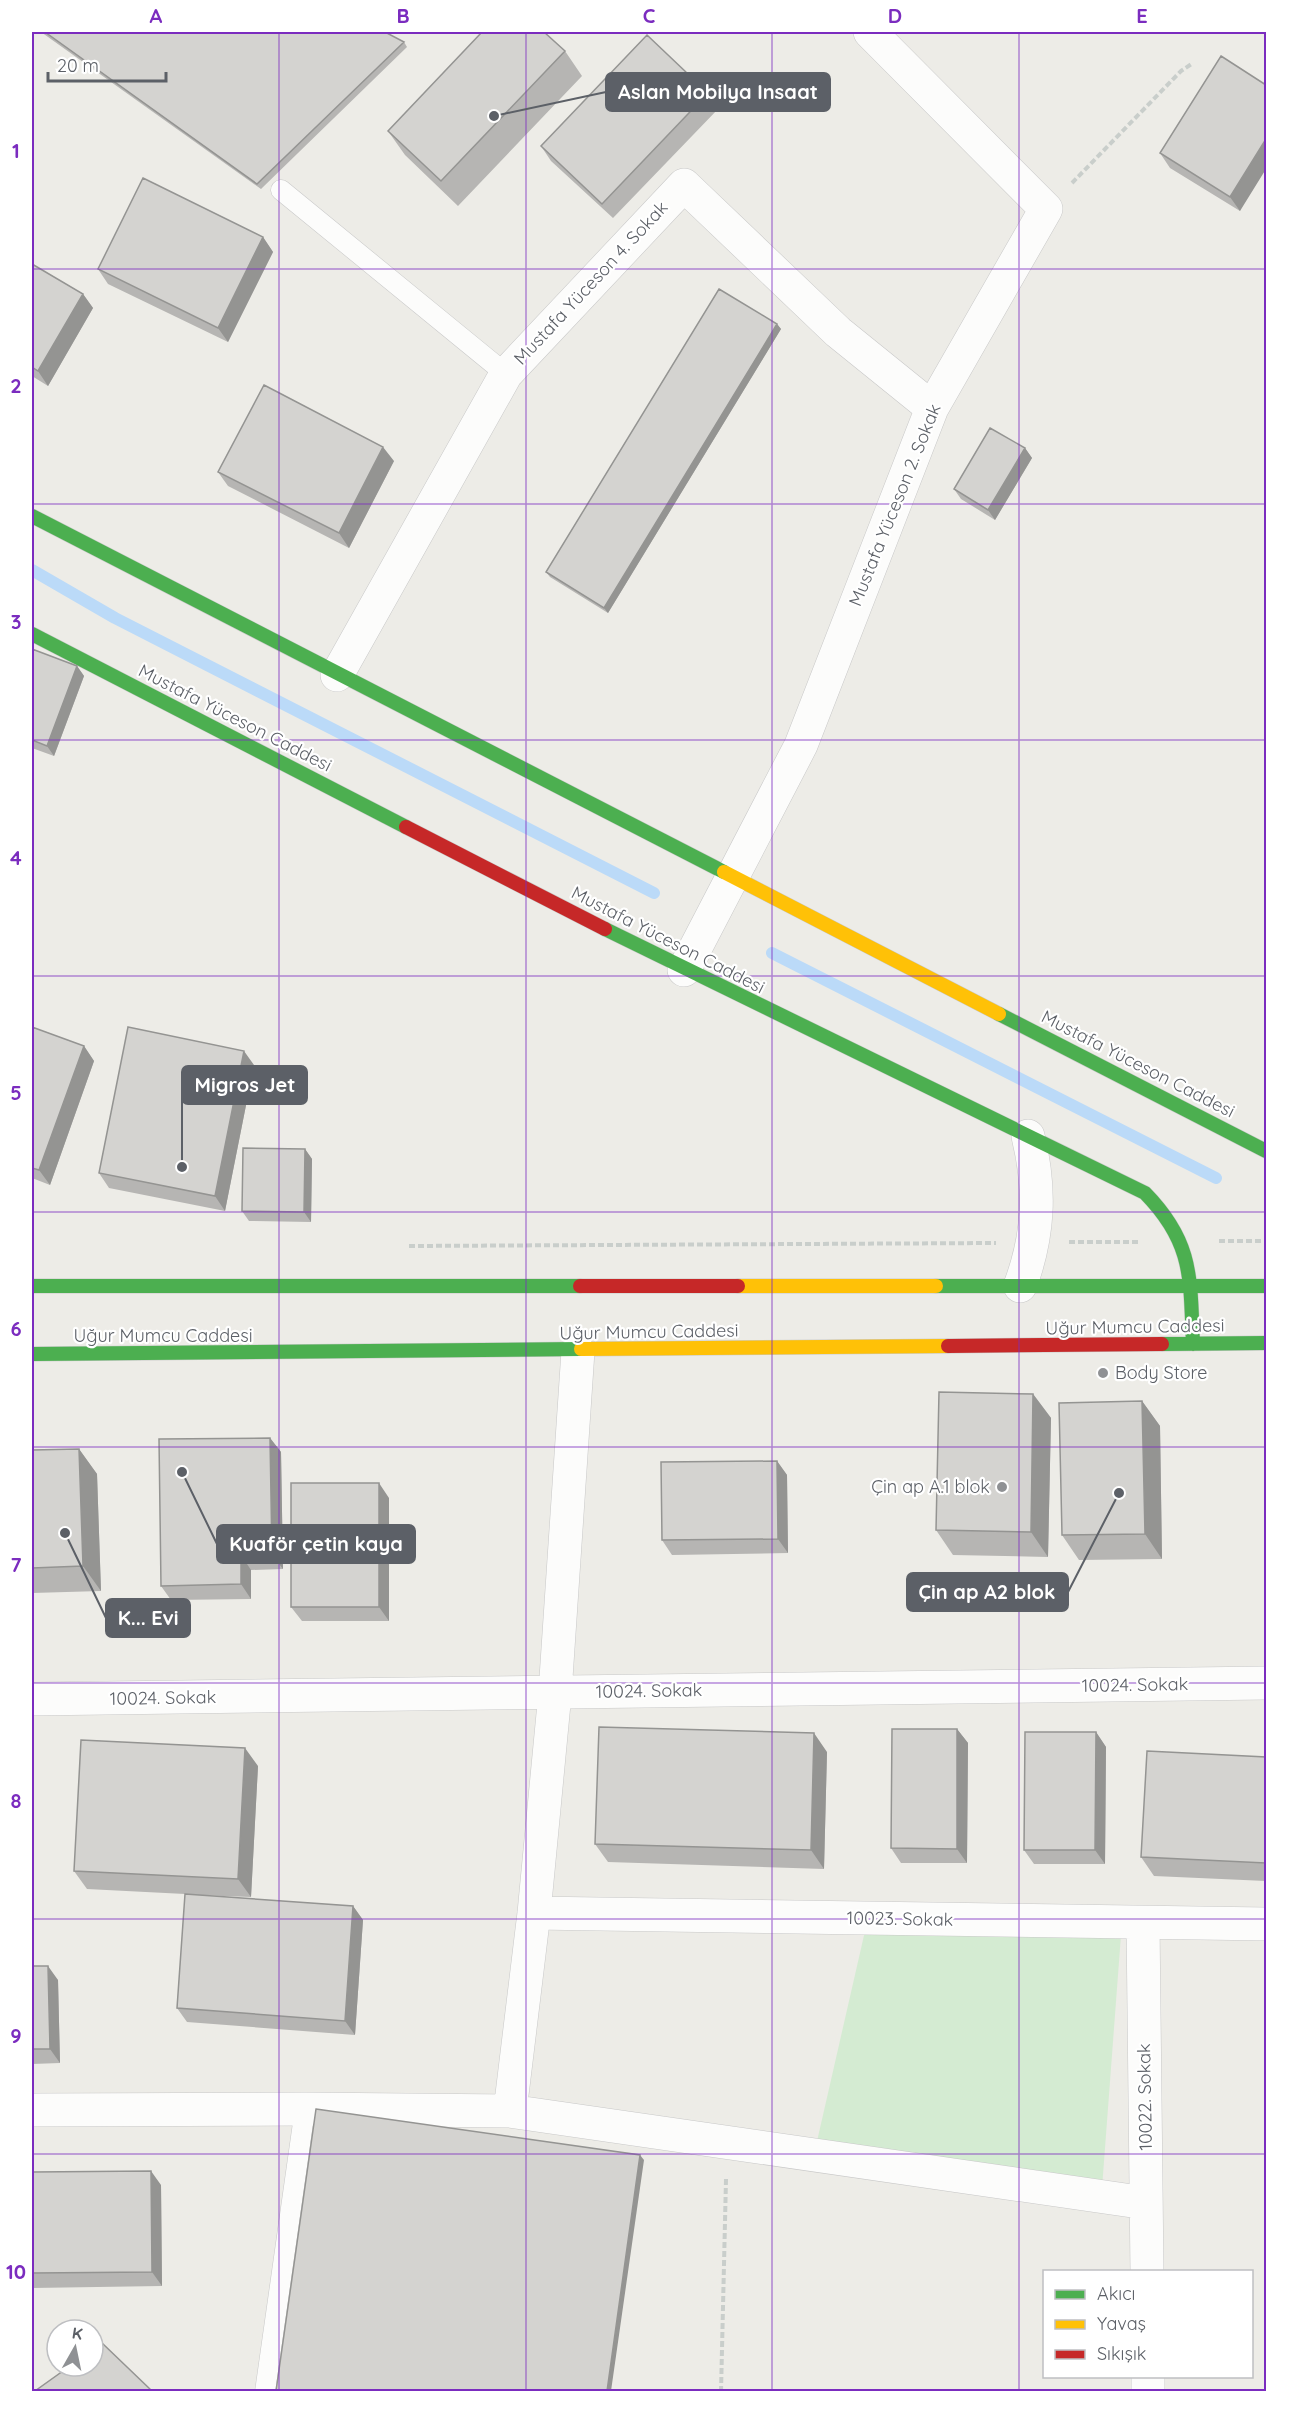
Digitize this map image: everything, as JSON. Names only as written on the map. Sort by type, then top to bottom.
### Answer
[{"type":"street","points":[[870,32],[1046,209]]},
{"type":"street","name":"Mustafa Yüceson 4. Sokak","points":[[337,675],[506,374],[684,185],[838,332],[932,408]]},
{"type":"street","name":"Mustafa Yüceson 2. Sokak","points":[[684,970],[801,745],[932,408],[1046,209]]},
{"type":"street","name":"Mustafa Yüceson Caddesi","points":[[32,516],[337,675],[734,876],[1266,1151]]},
{"type":"street","name":"Mustafa Yüceson Caddesi","points":[[32,634],[684,970],[1145,1193],[1174,1224],[1183,1242],[1189,1264],[1193,1344]]},
{"type":"street","points":[[1020,1286],[1034,1243],[1038,1206],[1037,1179],[1028,1136]]},
{"type":"street","points":[[32,1286],[1266,1286]]},
{"type":"street","name":"Uğur Mumcu Caddesi","points":[[32,1354],[578,1351],[1266,1343]]},
{"type":"street","points":[[510,2111],[534,1913],[555,1693],[578,1351]]},
{"type":"street","name":"10024. Sokak","points":[[32,1699],[1266,1683]]},
{"type":"street","name":"10023. Sokak","points":[[534,1913],[1266,1924]]},
{"type":"street","name":"10022. Sokak","points":[[1143,1923],[1147,2270]]},
{"type":"street","points":[[32,2110],[510,2111],[1146,2203]]},
{"type":"lane","points":[[281,190],[506,374]]},
{"type":"lane","points":[[265,2391],[304,2109]]},
{"type":"path","points":[[1046,209],[1181,71],[1193,63]]},
{"type":"path","points":[[401,1246],[1266,1241]]},
{"type":"path","points":[[721,2391],[727,2142]]},
{"type":"green space","points":[[865,1931],[1121,1935],[1102,2188],[815,2150]]},
{"type":"building","points":[[45,32],[385,32],[404,42],[257,184]]},
{"type":"building","points":[[482,32],[544,32],[565,51],[441,181],[388,131]]},
{"type":"building","points":[[647,35],[708,93],[602,204],[541,146]]},
{"type":"building","points":[[1221,56],[1266,85],[1266,139],[1230,197],[1160,153]]},
{"type":"building","points":[[143,178],[263,237],[218,328],[98,269]]},
{"type":"building","points":[[32,264],[83,294],[38,371],[32,367]]},
{"type":"building","points":[[719,289],[777,324],[604,608],[546,572]]},
{"type":"building","points":[[264,385],[383,447],[339,533],[218,472]]},
{"type":"building","points":[[990,428],[1025,448],[988,510],[954,489]]},
{"type":"building","points":[[32,649],[77,666],[47,746],[32,740]]},
{"type":"building","points":[[32,1027],[84,1046],[39,1170],[32,1168]]},
{"type":"building","points":[[128,1027],[244,1051],[215,1196],[99,1173]]},
{"type":"building","points":[[243,1148],[305,1149],[304,1212],[242,1211]]},
{"type":"building","name":"Çin ap A.1 blok","points":[[939,1392],[1033,1394],[1031,1532],[936,1530]]},
{"type":"building","points":[[1142,1401],[1145,1534],[1062,1535],[1059,1403]]},
{"type":"building","points":[[270,1438],[272,1555],[241,1555],[241,1584],[161,1586],[159,1439]]},
{"type":"building","points":[[79,1449],[83,1566],[32,1568],[32,1450]]},
{"type":"building","points":[[777,1461],[778,1539],[662,1540],[661,1462]]},
{"type":"building","points":[[291,1483],[379,1483],[379,1607],[291,1607]]},
{"type":"building","points":[[599,1727],[814,1733],[811,1850],[595,1844]]},
{"type":"building","points":[[892,1729],[957,1729],[957,1849],[891,1848]]},
{"type":"building","points":[[1025,1732],[1096,1732],[1095,1850],[1024,1850]]},
{"type":"building","points":[[81,1740],[245,1748],[238,1879],[74,1871]]},
{"type":"building","points":[[1147,1751],[1266,1757],[1266,1863],[1141,1857]]},
{"type":"building","points":[[185,1894],[353,1906],[345,2021],[177,2008]]},
{"type":"building","points":[[32,1966],[48,1966],[50,2049],[32,2049]]},
{"type":"building","points":[[316,2109],[640,2155],[607,2391],[276,2391]]},
{"type":"building","points":[[151,2171],[152,2272],[32,2273],[32,2172]]},
{"type":"building","points":[[105,2346],[152,2391],[35,2391],[53,2378],[105,2378]]},
{"type":"waterway","points":[[32,570],[115,618],[654,893]]},
{"type":"waterway","points":[[772,953],[1216,1178]]},
{"type":"traffic: fast","points":[[32,516],[724,872]]},
{"type":"traffic: fast","points":[[32,634],[406,827]]},
{"type":"traffic: fast","points":[[605,929],[1145,1193],[1161,1211],[1181,1246],[1189,1281],[1193,1344]]},
{"type":"traffic: fast","points":[[999,1014],[1266,1151]]},
{"type":"traffic: fast","points":[[32,1286],[580,1286]]},
{"type":"traffic: fast","points":[[936,1286],[1266,1286]]},
{"type":"traffic: fast","points":[[1162,1344],[1266,1343]]},
{"type":"traffic: fast","points":[[32,1354],[581,1349]]},
{"type":"traffic: slow","points":[[724,872],[999,1014]]},
{"type":"traffic: slow","points":[[738,1286],[936,1286]]},
{"type":"traffic: slow","points":[[581,1349],[948,1346]]},
{"type":"traffic: jam","points":[[406,827],[605,929]]},
{"type":"traffic: jam","points":[[580,1286],[738,1286]]},
{"type":"traffic: jam","points":[[948,1346],[1162,1344]]},
{"type":"place","name":"Aslan Mobilya Insaat","points":[[494,116]]},
{"type":"place","name":"Migros Jet","points":[[182,1167]]},
{"type":"place","name":"Body Store","points":[[1103,1373]]},
{"type":"place","name":"Kuaför çetin kaya","points":[[182,1472]]},
{"type":"place","name":"Çin ap A.1 blok","points":[[1002,1487]]},
{"type":"place","name":"Çin ap A2 blok","points":[[1119,1493]]},
{"type":"place","name":"K... Evi","points":[[65,1533]]}]
